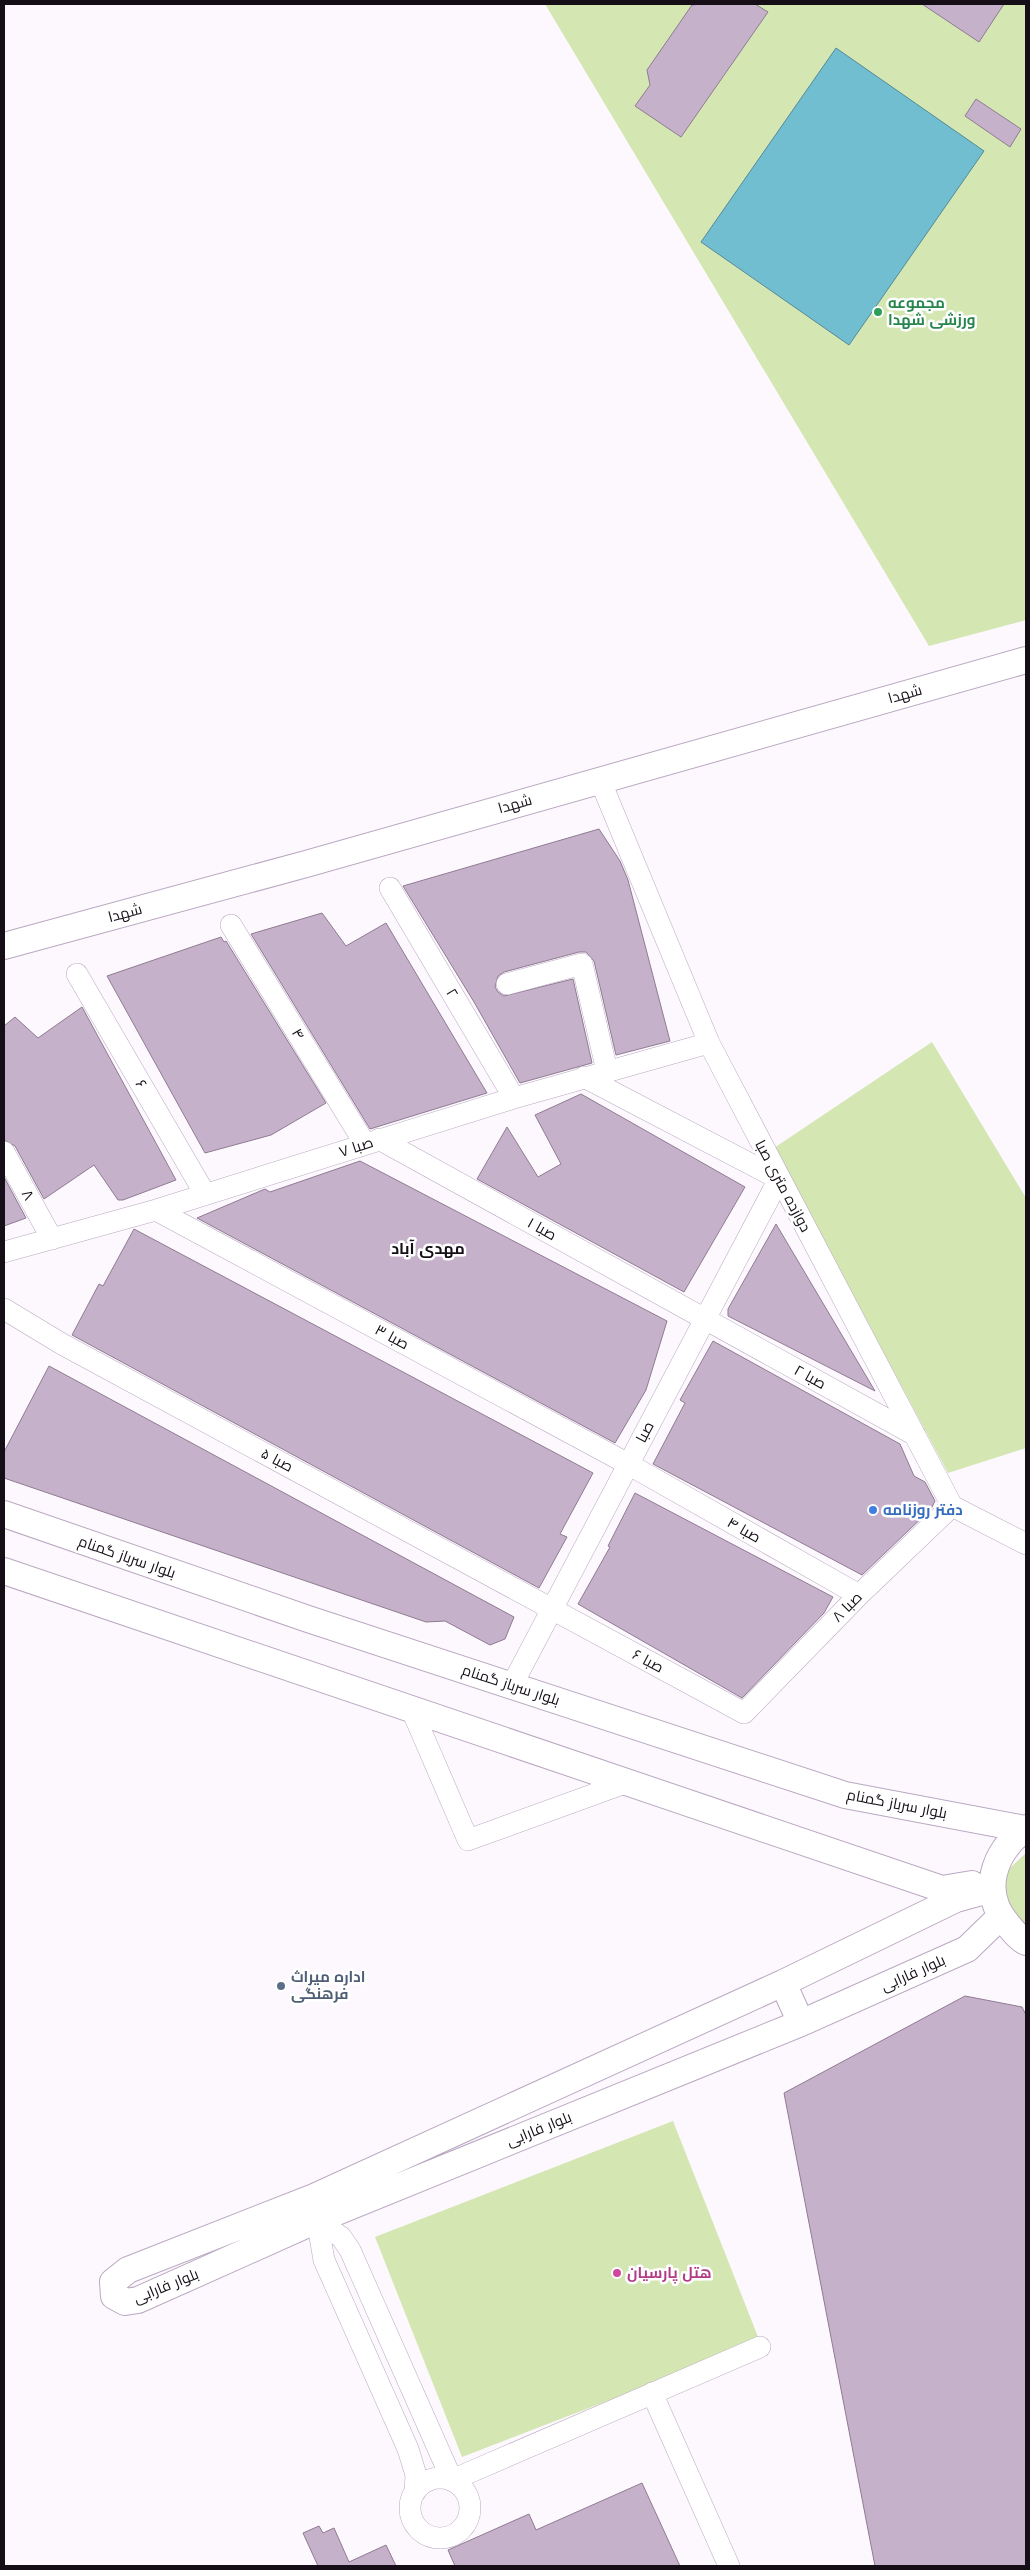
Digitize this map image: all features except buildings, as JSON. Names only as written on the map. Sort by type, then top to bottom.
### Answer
[{"type":"main road","name":"شهدا","points":[[4,946],[1026,660]]},
{"type":"main road","name":"بلوار سرباز گمنام","points":[[4,1514],[308,1619],[845,1795],[1026,1829]]},
{"type":"main road","points":[[4,1571],[942,1889],[992,1884]]},
{"type":"main road","points":[[1026,1829],[1002,1850],[992,1884],[1000,1917],[1026,1942]]},
{"type":"main road","name":"بلوار فارابی","points":[[992,1884],[315,2208],[138,2300],[125,2302],[114,2296],[113,2282],[128,2270],[315,2208],[801,2023],[967,1948],[1000,1917]]},
{"type":"main road","points":[[783,1983],[801,2023]]},
{"type":"street","name":"دوازده متری صبا","points":[[600,780],[709,1043],[952,1506]]},
{"type":"street","name":"۲","points":[[390,888],[514,1098]]},
{"type":"street","name":"۴","points":[[231,924],[372,1142]]},
{"type":"street","points":[[507,984],[582,964],[608,1071]]},
{"type":"street","name":"۶","points":[[77,974],[205,1194]]},
{"type":"street","name":"صبا ۷","points":[[4,1252],[156,1210],[514,1098],[709,1043]]},
{"type":"street","points":[[584,1077],[779,1179]]},
{"type":"street","name":"صبا ۱","points":[[372,1142],[705,1318]]},
{"type":"street","name":"۸","points":[[4,1152],[52,1238]]},
{"type":"street","name":"صبا","points":[[512,1685],[779,1179]]},
{"type":"street","name":"صبا ۳","points":[[156,1210],[628,1464]]},
{"type":"street","name":"صبا ۵","points":[[4,1309],[62,1344],[552,1609]]},
{"type":"street","name":"صبا ۲","points":[[705,1318],[915,1435]]},
{"type":"street","name":"صبا ۴","points":[[628,1464],[859,1595]]},
{"type":"street","points":[[952,1506],[1026,1544]]},
{"type":"street","name":"صبا ۸","points":[[744,1713],[859,1595],[952,1506]]},
{"type":"street","name":"صبا ۶","points":[[552,1609],[744,1713]]},
{"type":"street","points":[[411,1708],[468,1840],[628,1782]]},
{"type":"street","points":[[315,2208],[341,2236],[350,2250],[452,2480],[465,2491],[470,2510],[468,2520],[463,2528],[446,2538],[426,2535],[413,2521],[410,2511],[415,2492],[416,2475],[408,2449],[324,2260],[315,2208]]},
{"type":"street","points":[[415,2492],[430,2480],[452,2480],[760,2347]]},
{"type":"street","points":[[652,2393],[729,2566]]},
{"type":"green space","name":"مجموعه ورزشی شهدا","points":[[545,4],[1026,4],[1026,620],[929,646]]},
{"type":"green space","points":[[932,1042],[1026,1198],[1026,1448],[948,1473],[774,1148]]},
{"type":"green space","points":[[1026,1853],[1026,1938],[999,1887],[1011,1867]]},
{"type":"green space","points":[[673,2121],[760,2342],[462,2457],[375,2237]]},
{"type":"water","points":[[836,48],[984,151],[849,345],[701,242]]},
{"type":"place","name":"مجموعه ورزشی شهدا","points":[[878,312]]},
{"type":"place","name":"دفتر روزنامه","points":[[873,1510]]},
{"type":"place","name":"اداره میراث فرهنگی","points":[[281,1986]]},
{"type":"place","name":"هتل پارسیان","points":[[617,2273]]},
{"type":"district","name":"مهدی آباد","points":[[428,1248]]}]
